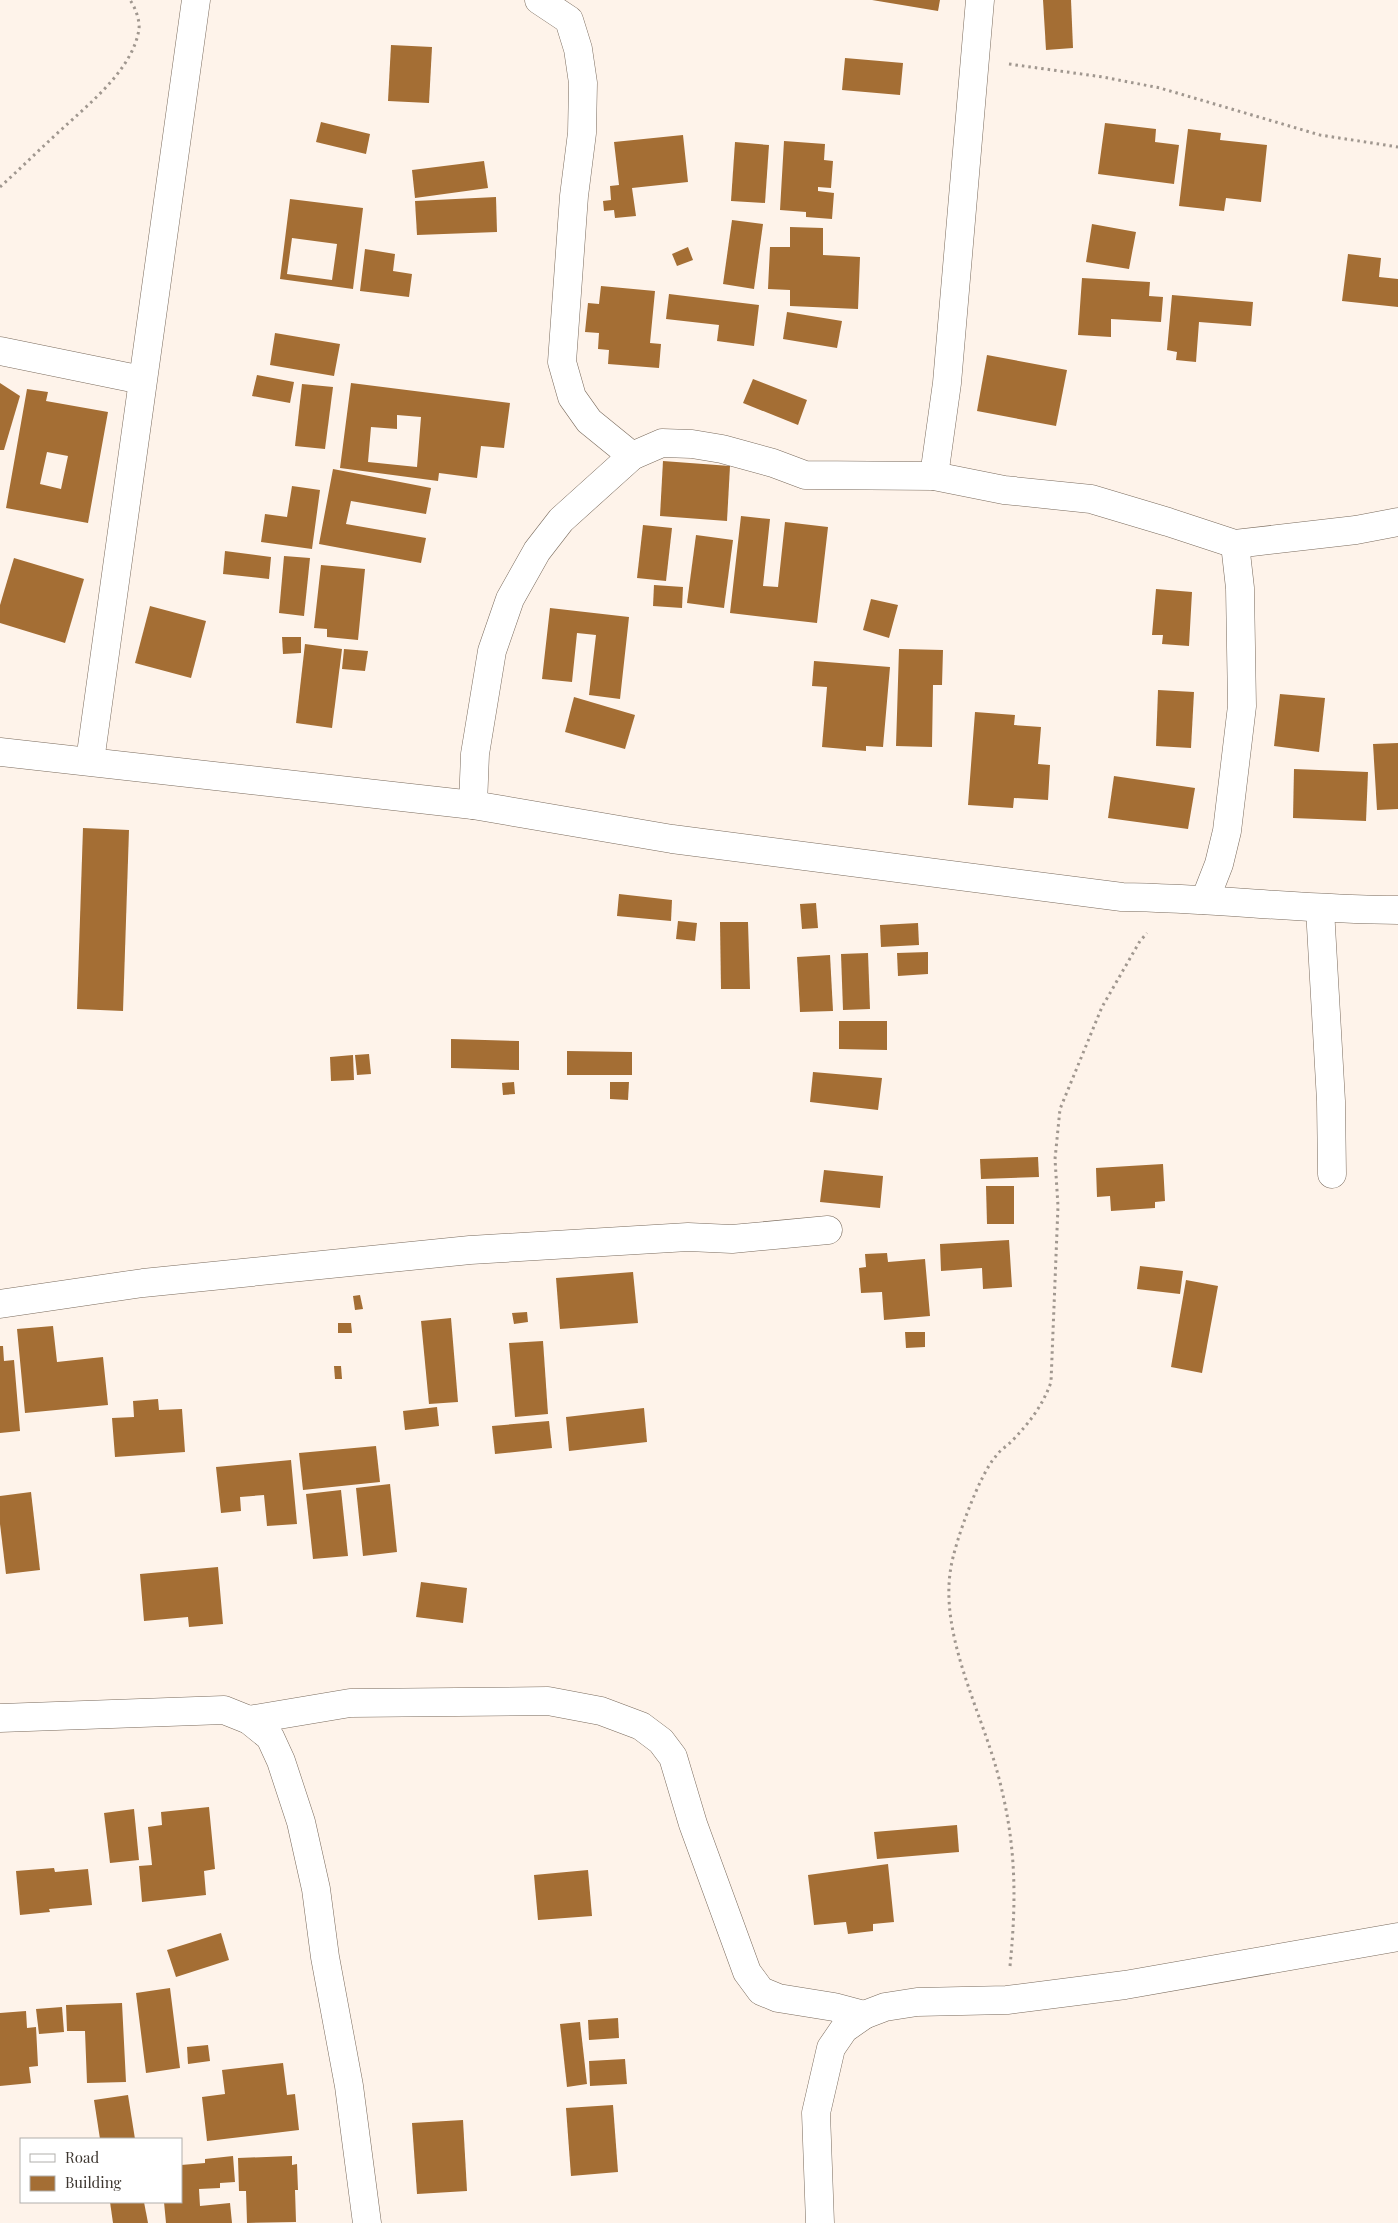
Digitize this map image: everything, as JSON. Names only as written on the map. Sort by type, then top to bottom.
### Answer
[{"type":"street","points":[[90,761],[196,0]]},
{"type":"street","points":[[539,0],[569,20],[578,50],[582,83],[582,133],[573,204],[562,362],[572,396],[589,420],[632,456]]},
{"type":"street","points":[[934,476],[949,363],[980,0]]},
{"type":"street","points":[[0,351],[142,380]]},
{"type":"street","points":[[473,805],[475,754],[490,660],[510,599],[536,551],[561,520],[632,456],[662,443],[692,444],[722,449],[774,463],[805,475],[934,476],[1004,490],[1091,499],[1235,544],[1356,530],[1398,522]]},
{"type":"street","points":[[1192,899],[1219,864],[1227,831],[1242,706],[1240,588],[1235,544]]},
{"type":"street","points":[[0,752],[473,805],[672,839],[1122,897],[1192,899],[1320,909],[1398,910]]},
{"type":"street","points":[[1320,909],[1331,1101],[1332,1174]]},
{"type":"street","points":[[0,1304],[143,1283],[470,1250],[688,1237],[732,1239],[828,1230]]},
{"type":"street","points":[[249,1720],[350,1703],[548,1701],[601,1711],[641,1726],[661,1741],[673,1757],[693,1824],[747,1972],[761,1991],[778,1998],[834,2007],[864,2015]]},
{"type":"street","points":[[0,1718],[224,1710],[249,1720],[270,1737],[281,1761],[301,1822],[316,1889],[326,1958],[349,2086],[367,2223]]},
{"type":"street","points":[[820,2223],[816,2113],[831,2048],[844,2029],[864,2015],[885,2007],[916,2002],[1007,2000],[1125,1985],[1398,1936]]},
{"type":"path","points":[[0,187],[93,102],[126,63],[135,45],[140,26],[130,0]]},
{"type":"path","points":[[974,57],[1160,88],[1320,135],[1398,147]]},
{"type":"path","points":[[1007,2000],[1015,1911],[1014,1860],[1008,1813],[997,1770],[958,1653],[949,1606],[948,1584],[958,1542],[981,1478],[996,1456],[1031,1420],[1044,1402],[1051,1382],[1058,1206],[1055,1159],[1060,1109],[1102,1007],[1140,941],[1192,899]]},
{"type":"building","points":[[872,0],[940,0],[938,11]]},
{"type":"building","points":[[1043,0],[1071,0],[1073,48],[1046,50]]},
{"type":"building","points":[[391,45],[432,47],[429,103],[388,101]]},
{"type":"building","points":[[845,58],[903,63],[900,95],[842,90]]},
{"type":"building","points":[[321,122],[370,134],[366,154],[316,142]]},
{"type":"building","points":[[1105,123],[1156,129],[1155,142],[1179,145],[1174,184],[1098,174]]},
{"type":"building","points":[[1188,129],[1221,133],[1220,140],[1267,145],[1261,202],[1226,198],[1224,211],[1179,206]]},
{"type":"building","points":[[683,135],[688,182],[632,188],[636,216],[615,218],[614,210],[604,211],[603,201],[611,200],[610,186],[619,185],[614,142]]},
{"type":"building","points":[[784,141],[825,144],[824,160],[833,161],[831,188],[818,187],[818,191],[834,193],[832,219],[806,217],[806,212],[780,210]]},
{"type":"building","points":[[735,142],[769,145],[765,203],[731,201]]},
{"type":"building","points":[[484,161],[488,188],[415,198],[412,170]]},
{"type":"building","points":[[496,197],[497,232],[417,235],[415,201]]},
{"type":"building","points":[[290,199],[363,208],[353,289],[280,279]],"holes":[[[292,238],[337,244],[332,280],[287,274]]]},
{"type":"building","points":[[732,220],[763,224],[754,289],[723,284]]},
{"type":"building","points":[[1092,224],[1136,232],[1129,269],[1086,262]]},
{"type":"building","points":[[790,227],[823,228],[823,255],[860,257],[858,309],[790,306],[790,290],[768,289],[770,247],[790,247]]},
{"type":"building","points":[[688,247],[693,260],[677,266],[672,254]]},
{"type":"building","points":[[365,249],[395,254],[393,271],[412,274],[409,297],[360,291]]},
{"type":"building","points":[[1348,254],[1381,258],[1379,277],[1398,279],[1398,307],[1342,301]]},
{"type":"building","points":[[1082,278],[1150,282],[1149,296],[1163,297],[1161,322],[1111,319],[1111,337],[1078,335]]},
{"type":"building","points":[[601,286],[655,291],[650,343],[661,344],[659,368],[608,364],[609,350],[598,349],[599,333],[585,332],[588,303],[599,304]]},
{"type":"building","points":[[669,294],[759,305],[754,346],[717,341],[719,325],[666,319]]},
{"type":"building","points":[[1172,295],[1253,302],[1251,326],[1199,322],[1196,362],[1176,360],[1177,352],[1167,350]]},
{"type":"building","points":[[787,312],[842,321],[837,348],[783,339]]},
{"type":"building","points":[[275,333],[340,344],[334,376],[270,365]]},
{"type":"building","points":[[987,355],[1067,370],[1056,426],[977,411]]},
{"type":"building","points":[[257,375],[294,382],[290,403],[252,396]]},
{"type":"building","points":[[753,379],[807,400],[798,425],[743,403]]},
{"type":"building","points":[[0,383],[20,396],[4,450],[0,450]]},
{"type":"building","points":[[351,383],[510,403],[504,448],[481,446],[477,478],[439,473],[438,481],[340,468]],"holes":[[[397,415],[421,417],[417,467],[368,462],[371,427],[397,429]]]},
{"type":"building","points":[[302,384],[333,387],[325,449],[295,446]]},
{"type":"building","points":[[27,389],[48,392],[46,401],[108,412],[88,523],[6,508]],"holes":[[[47,452],[68,456],[61,489],[40,484]]]},
{"type":"building","points":[[663,461],[730,466],[727,521],[660,516]]},
{"type":"building","points":[[333,469],[431,488],[426,514],[351,501],[346,524],[426,538],[421,563],[319,544]]},
{"type":"building","points":[[292,486],[320,490],[312,549],[261,542],[265,514],[287,517]]},
{"type":"building","points":[[741,516],[770,519],[763,586],[778,587],[785,522],[828,527],[817,623],[730,613]]},
{"type":"building","points":[[643,525],[672,528],[666,581],[637,578]]},
{"type":"building","points":[[696,535],[733,540],[724,608],[687,603]]},
{"type":"building","points":[[225,551],[271,557],[269,579],[223,574]]},
{"type":"building","points":[[284,556],[310,558],[304,616],[279,613]]},
{"type":"building","points":[[14,558],[84,579],[65,643],[0,623],[0,605]]},
{"type":"building","points":[[321,565],[365,569],[358,640],[327,637],[327,629],[314,628]]},
{"type":"building","points":[[654,585],[683,587],[682,608],[653,606]]},
{"type":"building","points":[[1156,589],[1192,592],[1189,646],[1162,644],[1163,635],[1152,635]]},
{"type":"building","points":[[871,599],[898,605],[889,638],[863,630]]},
{"type":"building","points":[[150,606],[206,621],[191,678],[135,663]]},
{"type":"building","points":[[550,608],[629,617],[620,699],[589,695],[596,635],[577,633],[572,682],[542,679]]},
{"type":"building","points":[[282,637],[301,637],[301,653],[283,654]]},
{"type":"building","points":[[305,644],[342,649],[332,728],[296,723]]},
{"type":"building","points":[[344,649],[368,651],[365,671],[342,669]]},
{"type":"building","points":[[899,649],[943,650],[942,685],[933,685],[932,747],[896,746]]},
{"type":"building","points":[[814,661],[890,667],[883,747],[866,746],[866,751],[822,747],[827,687],[812,686]]},
{"type":"building","points":[[1158,690],[1194,692],[1191,748],[1156,746]]},
{"type":"building","points":[[1280,694],[1325,698],[1319,752],[1274,746]]},
{"type":"building","points":[[574,697],[635,715],[625,749],[565,732]]},
{"type":"building","points":[[975,712],[1015,715],[1014,725],[1041,727],[1038,764],[1050,765],[1048,800],[1014,798],[1013,808],[968,805]]},
{"type":"building","points":[[1398,743],[1398,809],[1377,810],[1373,744]]},
{"type":"building","points":[[1294,769],[1368,772],[1366,821],[1293,818]]},
{"type":"building","points":[[1114,776],[1195,788],[1188,829],[1108,818]]},
{"type":"building","points":[[83,828],[129,830],[123,1011],[77,1009]]},
{"type":"building","points":[[619,894],[672,900],[671,921],[617,916]]},
{"type":"building","points":[[816,903],[818,928],[802,929],[800,904]]},
{"type":"building","points":[[678,921],[697,923],[695,941],[676,939]]},
{"type":"building","points":[[720,922],[748,922],[750,989],[721,989]]},
{"type":"building","points":[[918,923],[919,945],[881,947],[880,925]]},
{"type":"building","points":[[928,952],[928,974],[898,976],[897,953]]},
{"type":"building","points":[[868,953],[870,1009],[843,1010],[841,954]]},
{"type":"building","points":[[830,955],[833,1011],[800,1012],[797,957]]},
{"type":"building","points":[[839,1021],[887,1021],[887,1050],[839,1049]]},
{"type":"building","points":[[451,1039],[519,1041],[519,1070],[451,1068]]},
{"type":"building","points":[[567,1051],[632,1052],[632,1075],[567,1075]]},
{"type":"building","points":[[369,1054],[371,1074],[357,1075],[355,1055]]},
{"type":"building","points":[[353,1055],[354,1080],[331,1081],[330,1057]]},
{"type":"building","points":[[813,1072],[882,1078],[878,1110],[810,1102]]},
{"type":"building","points":[[514,1082],[515,1094],[503,1095],[502,1083]]},
{"type":"building","points":[[610,1082],[629,1082],[628,1100],[610,1099]]},
{"type":"building","points":[[1038,1157],[1039,1177],[981,1179],[980,1159]]},
{"type":"building","points":[[1163,1164],[1165,1201],[1155,1202],[1155,1208],[1111,1211],[1110,1196],[1097,1197],[1096,1168]]},
{"type":"building","points":[[824,1170],[883,1176],[880,1208],[820,1202]]},
{"type":"building","points":[[986,1186],[1014,1186],[1014,1224],[987,1224]]},
{"type":"building","points":[[1009,1240],[1012,1287],[983,1289],[982,1268],[941,1271],[940,1244]]},
{"type":"building","points":[[887,1253],[888,1262],[925,1259],[930,1316],[884,1320],[882,1292],[861,1293],[859,1268],[866,1267],[865,1254]]},
{"type":"building","points":[[1140,1266],[1183,1271],[1180,1294],[1137,1289]]},
{"type":"building","points":[[633,1272],[638,1323],[560,1329],[556,1278]]},
{"type":"building","points":[[1186,1280],[1218,1286],[1202,1373],[1171,1367]]},
{"type":"building","points":[[360,1295],[363,1309],[355,1310],[353,1296]]},
{"type":"building","points":[[527,1312],[528,1322],[514,1324],[512,1313]]},
{"type":"building","points":[[451,1318],[458,1402],[429,1404],[421,1321]]},
{"type":"building","points":[[338,1323],[351,1323],[352,1333],[338,1333]]},
{"type":"building","points":[[53,1326],[57,1362],[103,1357],[108,1405],[25,1413],[17,1329]]},
{"type":"building","points":[[905,1332],[925,1332],[925,1347],[906,1348]]},
{"type":"building","points":[[543,1341],[548,1414],[515,1417],[509,1343]]},
{"type":"building","points":[[0,1346],[3,1346],[4,1361],[14,1360],[20,1431],[0,1433]]},
{"type":"building","points":[[334,1366],[341,1366],[342,1379],[335,1379]]},
{"type":"building","points":[[158,1399],[159,1410],[182,1409],[185,1452],[115,1457],[112,1418],[134,1417],[133,1401]]},
{"type":"building","points":[[437,1407],[439,1426],[405,1430],[403,1411]]},
{"type":"building","points":[[644,1408],[647,1442],[569,1451],[566,1417]]},
{"type":"building","points":[[549,1421],[552,1448],[495,1454],[492,1426]]},
{"type":"building","points":[[376,1446],[380,1482],[303,1490],[299,1453]]},
{"type":"building","points":[[291,1460],[297,1524],[267,1526],[264,1495],[240,1497],[241,1511],[221,1513],[216,1467]]},
{"type":"building","points":[[390,1484],[397,1552],[363,1556],[356,1488]]},
{"type":"building","points":[[341,1490],[348,1556],[313,1559],[306,1494]]},
{"type":"building","points":[[31,1492],[40,1570],[6,1574],[0,1524],[0,1496]]},
{"type":"building","points":[[218,1567],[223,1624],[189,1627],[188,1617],[144,1621],[140,1574]]},
{"type":"building","points":[[421,1582],[467,1588],[463,1623],[416,1617]]},
{"type":"building","points":[[209,1807],[215,1869],[204,1871],[206,1895],[142,1902],[139,1866],[152,1865],[148,1827],[162,1825],[161,1812]]},
{"type":"building","points":[[134,1809],[139,1860],[110,1863],[104,1813]]},
{"type":"building","points":[[957,1825],[959,1852],[877,1859],[874,1832]]},
{"type":"building","points":[[888,1864],[894,1922],[873,1924],[873,1931],[848,1934],[846,1922],[814,1925],[808,1875]]},
{"type":"building","points":[[54,1868],[55,1872],[88,1869],[92,1905],[49,1909],[50,1912],[20,1915],[16,1871]]},
{"type":"building","points":[[588,1870],[592,1916],[538,1920],[534,1875]]},
{"type":"building","points":[[221,1933],[229,1960],[176,1977],[167,1950]]},
{"type":"building","points":[[170,1988],[180,2068],[146,2073],[136,1993]]},
{"type":"building","points":[[122,2003],[126,2082],[87,2083],[85,2031],[67,2031],[66,2005]]},
{"type":"building","points":[[62,2007],[64,2032],[39,2034],[36,2009]]},
{"type":"building","points":[[26,2011],[27,2028],[36,2027],[38,2066],[29,2067],[31,2083],[0,2086],[0,2013]]},
{"type":"building","points":[[618,2018],[619,2038],[589,2040],[588,2020]]},
{"type":"building","points":[[580,2022],[587,2084],[567,2087],[560,2024]]},
{"type":"building","points":[[208,2045],[210,2061],[188,2064],[187,2047]]},
{"type":"building","points":[[625,2059],[627,2084],[590,2086],[589,2061]]},
{"type":"building","points":[[283,2063],[287,2095],[295,2094],[299,2130],[207,2141],[202,2097],[225,2094],[222,2070]]},
{"type":"building","points":[[128,2095],[135,2138],[100,2138],[94,2100]]},
{"type":"building","points":[[613,2105],[618,2172],[571,2176],[566,2108]]},
{"type":"building","points":[[463,2120],[467,2191],[417,2194],[412,2123]]},
{"type":"building","points":[[233,2156],[235,2182],[220,2183],[220,2188],[199,2189],[200,2206],[230,2203],[232,2223],[166,2223],[164,2203],[182,2203],[182,2165],[205,2163],[205,2159]]},
{"type":"building","points":[[292,2156],[292,2165],[297,2164],[298,2190],[295,2190],[296,2222],[247,2223],[246,2191],[239,2191],[238,2158]]},
{"type":"building","points":[[110,2203],[144,2203],[148,2223],[113,2223]]}]
